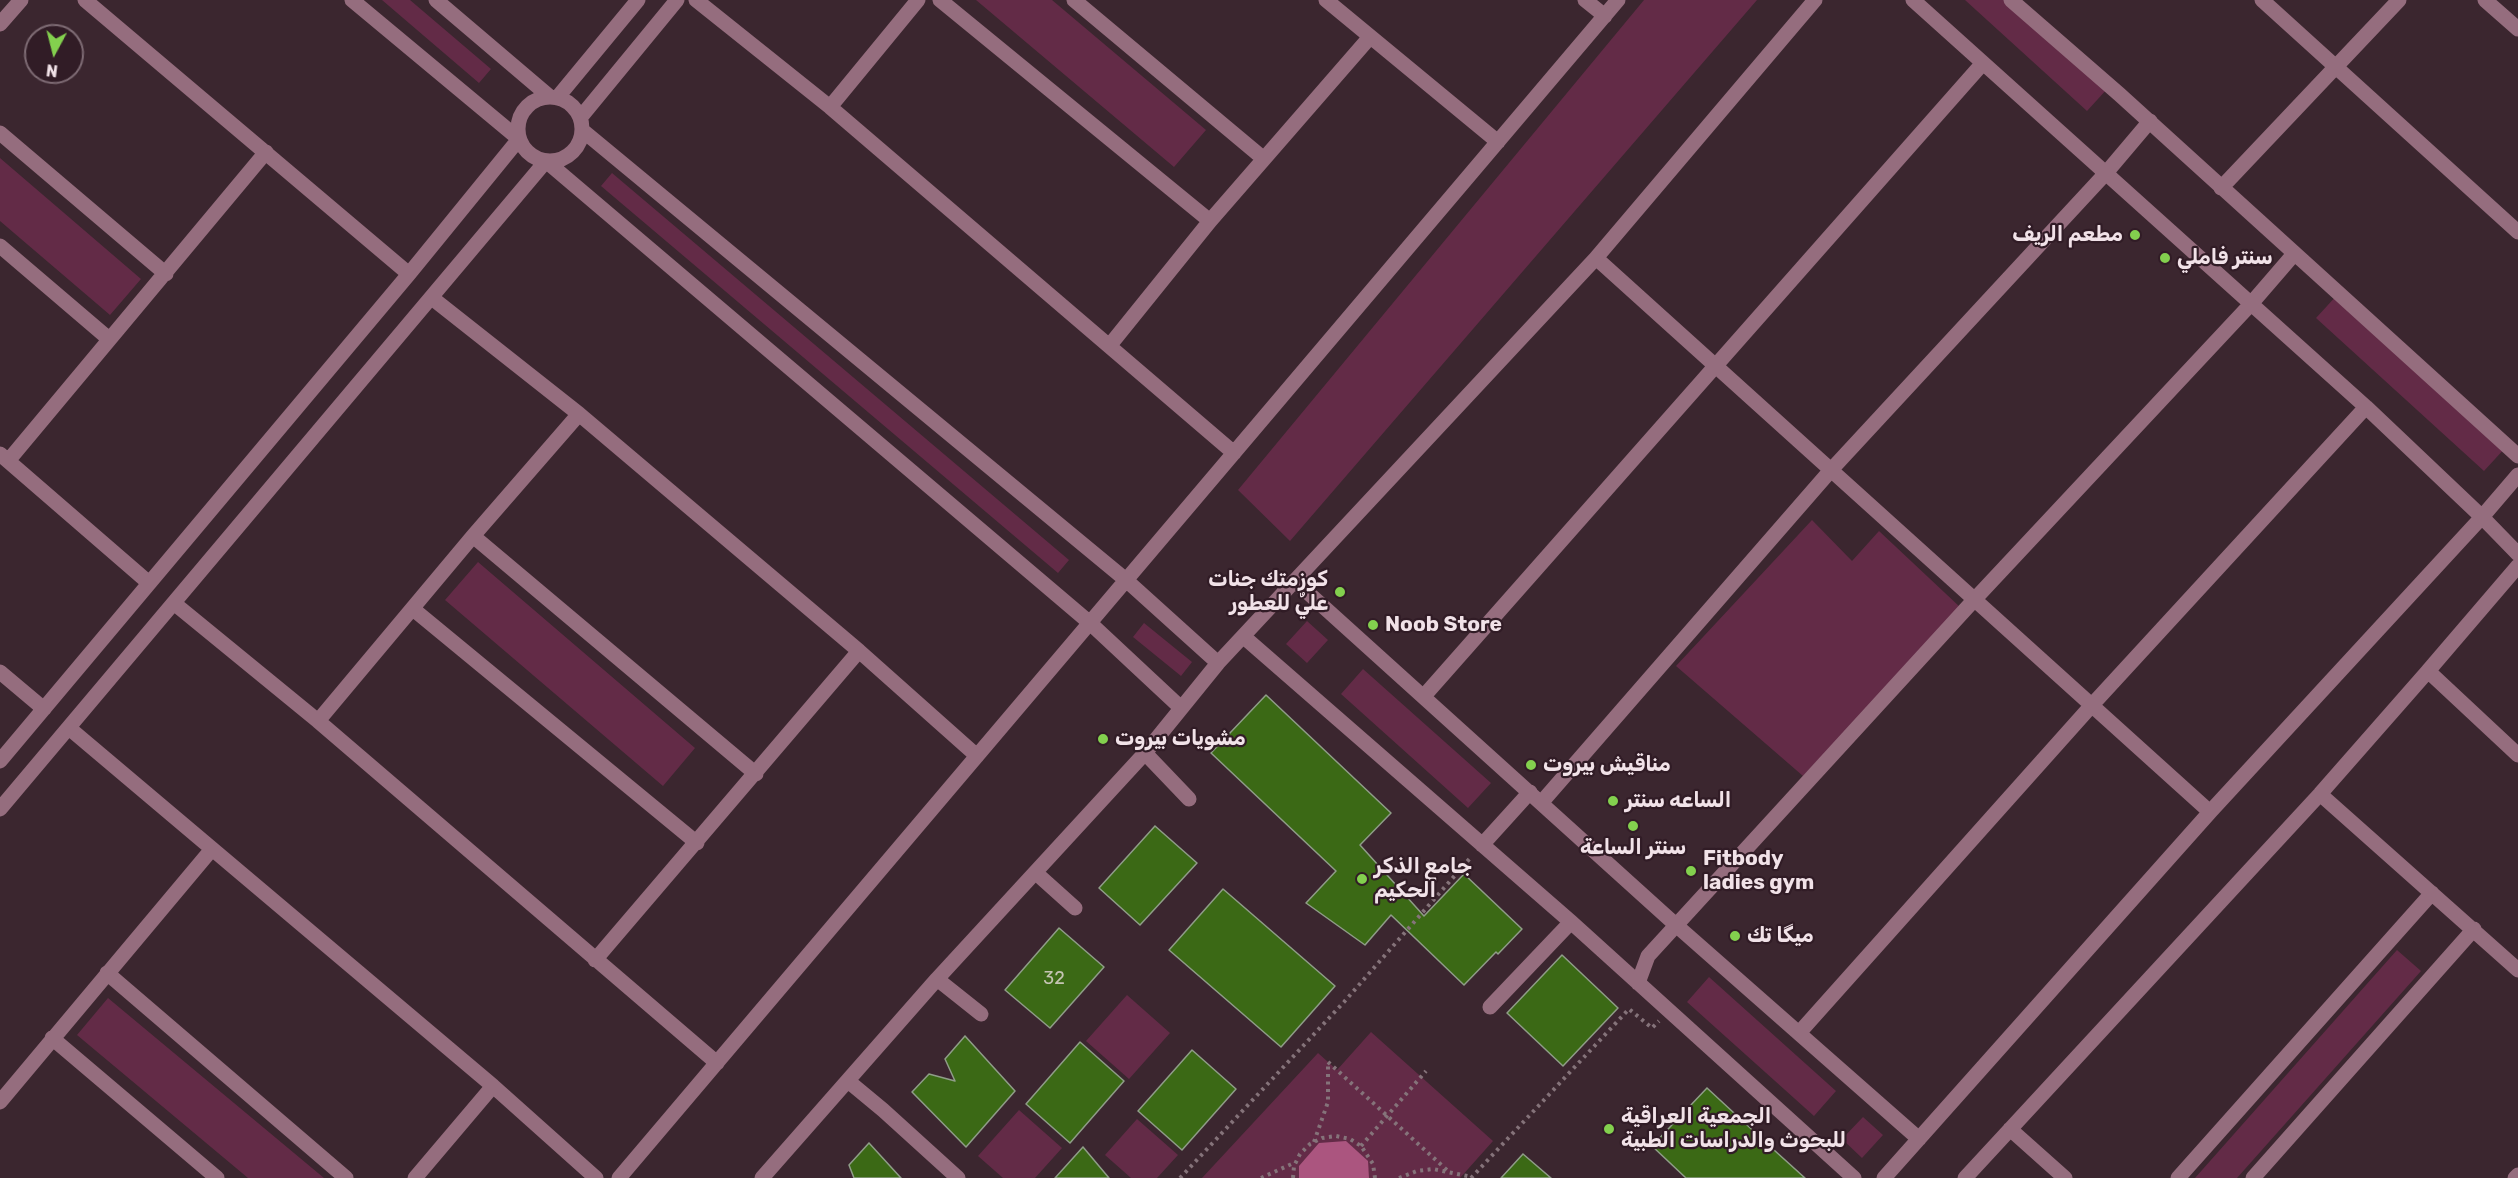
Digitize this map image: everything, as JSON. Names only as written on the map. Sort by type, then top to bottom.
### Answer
[{"type":"street","points":[[0,24],[21,0]]},
{"type":"street","points":[[85,0],[409,274]]},
{"type":"street","points":[[352,0],[519,139],[531,155],[546,161],[1090,623],[1180,707]]},
{"type":"street","points":[[436,0],[554,97],[575,109],[581,124],[1126,580],[1218,663]]},
{"type":"street","points":[[0,761],[409,274],[519,139],[520,119],[524,110],[540,98],[554,97],[638,0]]},
{"type":"street","points":[[0,809],[546,161],[561,160],[576,148],[581,124],[677,0]]},
{"type":"street","points":[[696,0],[830,107],[1234,453]]},
{"type":"street","points":[[830,107],[918,0]]},
{"type":"street","points":[[940,0],[1210,221]]},
{"type":"street","points":[[1074,0],[1264,159]]},
{"type":"street","points":[[1326,0],[1498,142]]},
{"type":"street","points":[[1585,0],[1605,16]]},
{"type":"street","points":[[619,1178],[1618,0]]},
{"type":"street","points":[[762,1178],[937,979],[1145,753],[1218,663],[1596,258],[1815,0]]},
{"type":"street","points":[[1913,0],[2366,407],[2518,554]]},
{"type":"street","points":[[2011,0],[2150,121],[2221,189],[2518,456]]},
{"type":"street","points":[[2262,0],[2518,232]]},
{"type":"street","points":[[2221,189],[2398,0]]},
{"type":"street","points":[[2485,0],[2518,29]]},
{"type":"street","points":[[1110,345],[1210,221],[1370,37]]},
{"type":"street","points":[[1424,696],[1983,63]]},
{"type":"street","points":[[1482,844],[1536,797],[1831,470],[2106,173],[2150,121]]},
{"type":"street","points":[[0,133],[166,274]]},
{"type":"street","points":[[149,583],[4,457],[166,274],[266,152]]},
{"type":"street","points":[[0,246],[109,339]]},
{"type":"street","points":[[1638,983],[1648,956],[1974,600],[2250,305],[2294,254]]},
{"type":"street","points":[[1596,258],[2210,812]]},
{"type":"street","points":[[432,298],[579,414],[859,651],[977,756]]},
{"type":"street","points":[[1799,1033],[2092,705],[2366,407]]},
{"type":"street","points":[[318,721],[579,414]]},
{"type":"street","points":[[1884,1178],[2210,812],[2518,475]]},
{"type":"street","points":[[473,536],[756,774]]},
{"type":"street","points":[[1965,1178],[2320,794],[2518,566]]},
{"type":"street","points":[[1295,581],[1677,926],[1919,1139]]},
{"type":"street","points":[[175,604],[318,721],[717,1063]]},
{"type":"street","points":[[413,609],[697,843]]},
{"type":"street","points":[[1244,637],[1571,922],[1854,1178]]},
{"type":"street","points":[[595,960],[859,651]]},
{"type":"street","points":[[2428,671],[2518,755]]},
{"type":"street","points":[[0,672],[44,710]]},
{"type":"street","points":[[69,728],[493,1086],[596,1178]]},
{"type":"street","points":[[1145,753],[1189,799]]},
{"type":"street","points":[[2320,794],[2518,970]]},
{"type":"street","points":[[0,1102],[212,849]]},
{"type":"street","points":[[1036,873],[1075,908]]},
{"type":"street","points":[[2178,1178],[2432,894]]},
{"type":"street","points":[[1490,1007],[1571,922]]},
{"type":"street","points":[[2253,1178],[2474,929]]},
{"type":"street","points":[[107,973],[346,1178]]},
{"type":"street","points":[[937,979],[981,1014]]},
{"type":"street","points":[[52,1038],[217,1178]]},
{"type":"street","points":[[848,1081],[958,1178]]},
{"type":"street","points":[[415,1178],[493,1086]]},
{"type":"street","points":[[2010,1129],[2065,1178]]},
{"type":"path","points":[[1180,1178],[1344,1002],[1482,844]]},
{"type":"path","points":[[1399,1178],[1425,1170],[1448,1172],[1472,1178],[1629,1009],[1652,1028],[1669,1010]]},
{"type":"path","points":[[1314,1142],[1328,1102],[1328,1062],[1448,1172]]},
{"type":"path","points":[[1361,1146],[1426,1071]]},
{"type":"path","points":[[1293,1178],[1296,1161],[1300,1154],[1322,1138],[1336,1136],[1350,1139],[1361,1146],[1373,1164],[1375,1178]]},
{"type":"path","points":[[1261,1178],[1296,1161]]},
{"type":"shaded area","points":[[382,0],[410,0],[491,69],[479,83]]},
{"type":"shaded area","points":[[976,0],[1052,0],[1206,130],[1174,167]]},
{"type":"shaded area","points":[[1644,0],[1757,0],[1290,541],[1238,490]]},
{"type":"shaded area","points":[[1965,0],[2011,0],[2108,88],[2087,111]]},
{"type":"shaded area","points":[[0,158],[141,279],[110,315],[0,221]]},
{"type":"shaded area","points":[[612,173],[1069,560],[1058,573],[601,186]]},
{"type":"shaded area","points":[[2338,294],[2506,447],[2484,471],[2316,318]]},
{"type":"shaded area","points":[[1812,520],[1852,561],[1879,531],[1961,608],[1803,776],[1676,666]]},
{"type":"shaded area","points":[[478,562],[695,748],[663,786],[445,600]]},
{"type":"shaded area","points":[[1307,621],[1328,640],[1307,663],[1286,644]]},
{"type":"shaded area","points":[[1144,623],[1192,662],[1181,676],[1133,637]]},
{"type":"shaded area","points":[[1363,669],[1491,783],[1468,808],[1341,694]]},
{"type":"shaded area","points":[[2397,950],[2421,971],[2237,1178],[2195,1178]]},
{"type":"shaded area","points":[[1709,977],[1836,1091],[1814,1116],[1687,1002]]},
{"type":"shaded area","points":[[1127,995],[1170,1033],[1129,1079],[1086,1041]]},
{"type":"shaded area","points":[[108,998],[324,1178],[248,1178],[77,1035]]},
{"type":"shaded area","points":[[1371,1032],[1493,1141],[1460,1178],[1202,1178],[1318,1053],[1337,1070]]},
{"type":"shaded area","points":[[1019,1110],[1062,1148],[1035,1178],[1003,1178],[978,1156]]},
{"type":"shaded area","points":[[1863,1117],[1883,1135],[1862,1158],[1842,1139]]},
{"type":"shaded area","points":[[1137,1119],[1178,1155],[1157,1178],[1131,1178],[1105,1155]]},
{"type":"shaded area","points":[[1346,1141],[1368,1161],[1369,1178],[1299,1178],[1299,1166],[1319,1143]]},
{"type":"building","points":[[1266,695],[1391,813],[1360,845],[1424,916],[1464,874],[1522,929],[1464,985],[1391,915],[1365,945],[1306,903],[1336,871],[1211,753]]},
{"type":"building","points":[[1155,826],[1197,863],[1140,925],[1099,888]]},
{"type":"building","points":[[1223,889],[1335,986],[1281,1047],[1169,950]]},
{"type":"building","points":[[1059,928],[1104,967],[1050,1028],[1005,990]]},
{"type":"building","points":[[1562,955],[1618,1008],[1563,1066],[1507,1013]]},
{"type":"building","points":[[965,1036],[1015,1091],[966,1147],[912,1092],[929,1074],[955,1081],[945,1059]]},
{"type":"building","points":[[1080,1042],[1124,1081],[1070,1143],[1026,1104]]},
{"type":"building","points":[[1192,1050],[1236,1089],[1182,1150],[1138,1111]]},
{"type":"building","points":[[1707,1088],[1805,1178],[1686,1178],[1652,1146]]},
{"type":"building","points":[[869,1143],[901,1178],[854,1178],[849,1165]]},
{"type":"building","points":[[1083,1147],[1109,1178],[1055,1178]]},
{"type":"building","points":[[1523,1154],[1551,1178],[1501,1178]]},
{"type":"place","name":"مطعم الريف","points":[[2135,235]]},
{"type":"place","name":"سنتر فاملي","points":[[2165,258]]},
{"type":"place","name":"كوزمتك جنات عليٌ للعطور","points":[[1340,592]]},
{"type":"place","name":"Noob Store","points":[[1373,625]]},
{"type":"place","name":"مشويات بيروت","points":[[1103,739]]},
{"type":"place","name":"مناقيش بيروت","points":[[1531,765]]},
{"type":"place","name":"الساعه سنتر","points":[[1613,801]]},
{"type":"place","name":"سنتر الساعة","points":[[1633,826]]},
{"type":"place","name":"Fitbody ladies gym","points":[[1691,871]]},
{"type":"place","name":"جامع الذكر الحكيم","points":[[1362,879]]},
{"type":"place","name":"ميگا تك","points":[[1735,936]]},
{"type":"place","name":"الجمعية العراقية للبحوث والدراسات الطبية","points":[[1609,1129]]}]
